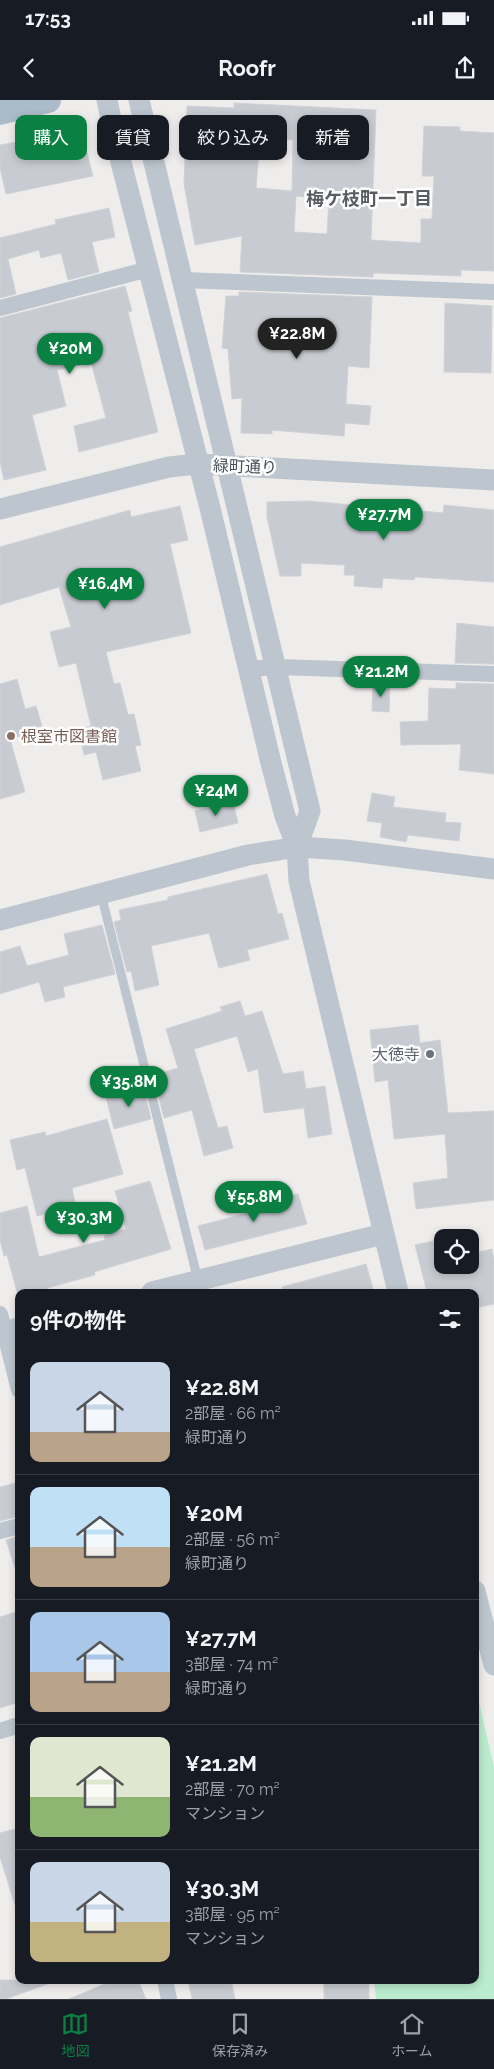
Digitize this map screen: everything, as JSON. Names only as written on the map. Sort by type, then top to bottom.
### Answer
[{"type":"main road","points":[[0,112],[48,100]]},
{"type":"street","points":[[107,100],[115,139],[285,816],[296,847],[299,881],[397,1289]]},
{"type":"street","points":[[139,100],[218,432],[228,464],[277,667],[310,811],[296,847]]},
{"type":"street","points":[[0,308],[149,269]]},
{"type":"street","points":[[182,280],[494,292]]},
{"type":"street","name":"緑町通り","points":[[0,508],[169,467],[198,464],[228,464],[494,480]]},
{"type":"street","points":[[249,669],[277,667],[494,674]]},
{"type":"street","points":[[0,920],[248,855],[296,847],[345,850],[494,869]]},
{"type":"street","points":[[176,1289],[200,1286],[383,1234]]},
{"type":"street","points":[[6,1326],[15,1370]]},
{"type":"street","points":[[0,1531],[15,1527]]},
{"type":"street","points":[[479,1607],[494,1665]]},
{"type":"street","points":[[0,1730],[15,1726]]},
{"type":"street","points":[[166,1984],[169,1999]]},
{"type":"lane","points":[[101,894],[200,1286]]},
{"type":"green space","points":[[479,1702],[494,1767],[494,1999],[376,1999],[374,1984],[479,1984]]},
{"type":"building","points":[[234,103],[376,110],[371,240],[421,243],[421,219],[432,219],[434,176],[422,176],[424,126],[460,127],[460,131],[494,133],[494,271],[461,270],[461,276],[373,273],[373,277],[240,272],[242,236],[195,245],[184,184],[185,160],[258,160],[256,188],[292,191],[293,140],[287,140],[287,115],[187,115],[187,106],[234,108]],"holes":[[[296,196],[329,199],[327,234],[294,232]]]},
{"type":"building","points":[[15,142],[15,160],[87,160],[87,153],[93,176],[6,194],[0,168],[0,145]]},
{"type":"building","points":[[109,208],[115,237],[92,242],[99,272],[68,280],[61,253],[41,258],[39,250],[8,259],[16,294],[0,298],[0,238],[56,224],[55,220]]},
{"type":"building","points":[[125,286],[132,311],[128,312],[158,432],[79,452],[74,426],[106,418],[91,362],[57,370],[66,406],[32,415],[46,470],[4,480],[0,462],[0,318]]},
{"type":"building","points":[[239,292],[372,297],[369,368],[348,366],[346,404],[371,406],[369,425],[345,423],[344,436],[272,430],[272,434],[241,433],[242,398],[232,399],[228,349],[222,348],[226,296],[239,296]]},
{"type":"building","points":[[445,303],[492,306],[491,373],[444,372]]},
{"type":"building","points":[[308,501],[443,513],[444,505],[494,510],[494,582],[415,577],[414,580],[383,578],[382,588],[354,586],[355,575],[344,575],[345,565],[301,563],[301,576],[280,576],[267,517],[267,502]]},
{"type":"building","points":[[180,506],[188,540],[170,544],[191,633],[106,652],[114,684],[120,683],[128,715],[134,714],[141,745],[135,746],[141,771],[103,780],[96,752],[84,755],[78,729],[91,726],[76,663],[59,667],[50,632],[71,627],[59,587],[0,605],[0,547],[130,510],[131,517]]},
{"type":"building","points":[[457,623],[494,627],[494,664],[455,663]]},
{"type":"building","name":"根室市図書館","points":[[17,679],[25,709],[36,706],[42,726],[31,730],[32,733],[10,739],[25,792],[0,799],[0,684]]},
{"type":"building","points":[[456,683],[494,684],[494,774],[459,770],[461,744],[401,745],[400,722],[428,721],[429,688],[456,689]]},
{"type":"building","points":[[373,684],[390,685],[389,712],[372,711]]},
{"type":"building","points":[[372,793],[395,797],[393,807],[446,813],[445,822],[461,823],[459,841],[408,835],[406,842],[380,837],[382,823],[367,821]]},
{"type":"building","points":[[233,802],[238,823],[200,832],[195,811]]},
{"type":"building","points":[[267,874],[278,914],[282,913],[289,939],[247,950],[250,960],[219,968],[209,933],[151,946],[159,985],[135,991],[131,971],[127,972],[114,922],[121,920],[119,910],[168,900],[168,897]]},
{"type":"building","points":[[102,925],[115,974],[63,987],[65,997],[45,1002],[39,982],[0,994],[0,952],[20,946],[27,966],[69,955],[64,934]]},
{"type":"building","points":[[240,1001],[245,1016],[262,1011],[283,1074],[303,1071],[306,1089],[325,1086],[332,1134],[308,1138],[304,1108],[264,1113],[258,1069],[248,1072],[237,1036],[194,1049],[218,1128],[227,1126],[233,1148],[204,1156],[192,1110],[164,1118],[153,1075],[178,1068],[166,1029],[222,1011],[220,1007]]},
{"type":"building","points":[[418,1025],[420,1043],[440,1040],[448,1113],[494,1111],[494,1200],[416,1209],[413,1183],[448,1178],[445,1134],[394,1139],[388,1080],[375,1082],[370,1030]]},
{"type":"building","points":[[143,1086],[151,1119],[114,1129],[106,1097]]},
{"type":"building","points":[[107,1119],[123,1174],[72,1188],[76,1207],[37,1216],[25,1168],[17,1170],[10,1140],[45,1132],[46,1136]]},
{"type":"building","points":[[150,1181],[171,1249],[94,1272],[95,1275],[48,1289],[16,1289],[7,1255],[4,1256],[0,1240],[0,1213],[27,1206],[39,1257],[105,1240],[104,1236],[126,1229],[115,1191]]},
{"type":"building","points":[[298,1194],[307,1224],[205,1250],[198,1226],[270,1207],[269,1202]]},
{"type":"building","points":[[434,1241],[434,1274],[479,1274],[479,1252],[492,1249],[494,1260],[494,1304],[479,1307],[479,1289],[426,1289],[415,1245]]},
{"type":"building","points":[[366,1264],[373,1289],[282,1289],[282,1287]]},
{"type":"building","points":[[15,1483],[15,1517],[0,1521],[0,1487]]},
{"type":"building","points":[[15,1537],[15,1568],[6,1540]]},
{"type":"building","points":[[15,1612],[15,1703],[0,1708],[0,1617]]},
{"type":"building","points":[[15,1829],[15,1905],[0,1857],[0,1833]]},
{"type":"building","points":[[0,1980],[15,1980],[15,1984],[47,1984],[6,1999],[0,1999]]},
{"type":"building","points":[[105,1984],[140,1984],[146,1999],[69,1999]]},
{"type":"building","points":[[189,1984],[232,1984],[235,1999],[192,1999]]},
{"type":"building","points":[[324,1984],[369,1984],[369,1999],[324,1999]]},
{"type":"place","name":"根室市図書館","points":[[11,736]]},
{"type":"place","name":"大徳寺","points":[[430,1054]]},
{"type":"district","name":"梅ケ枝町一丁目","points":[[369,199]]}]
